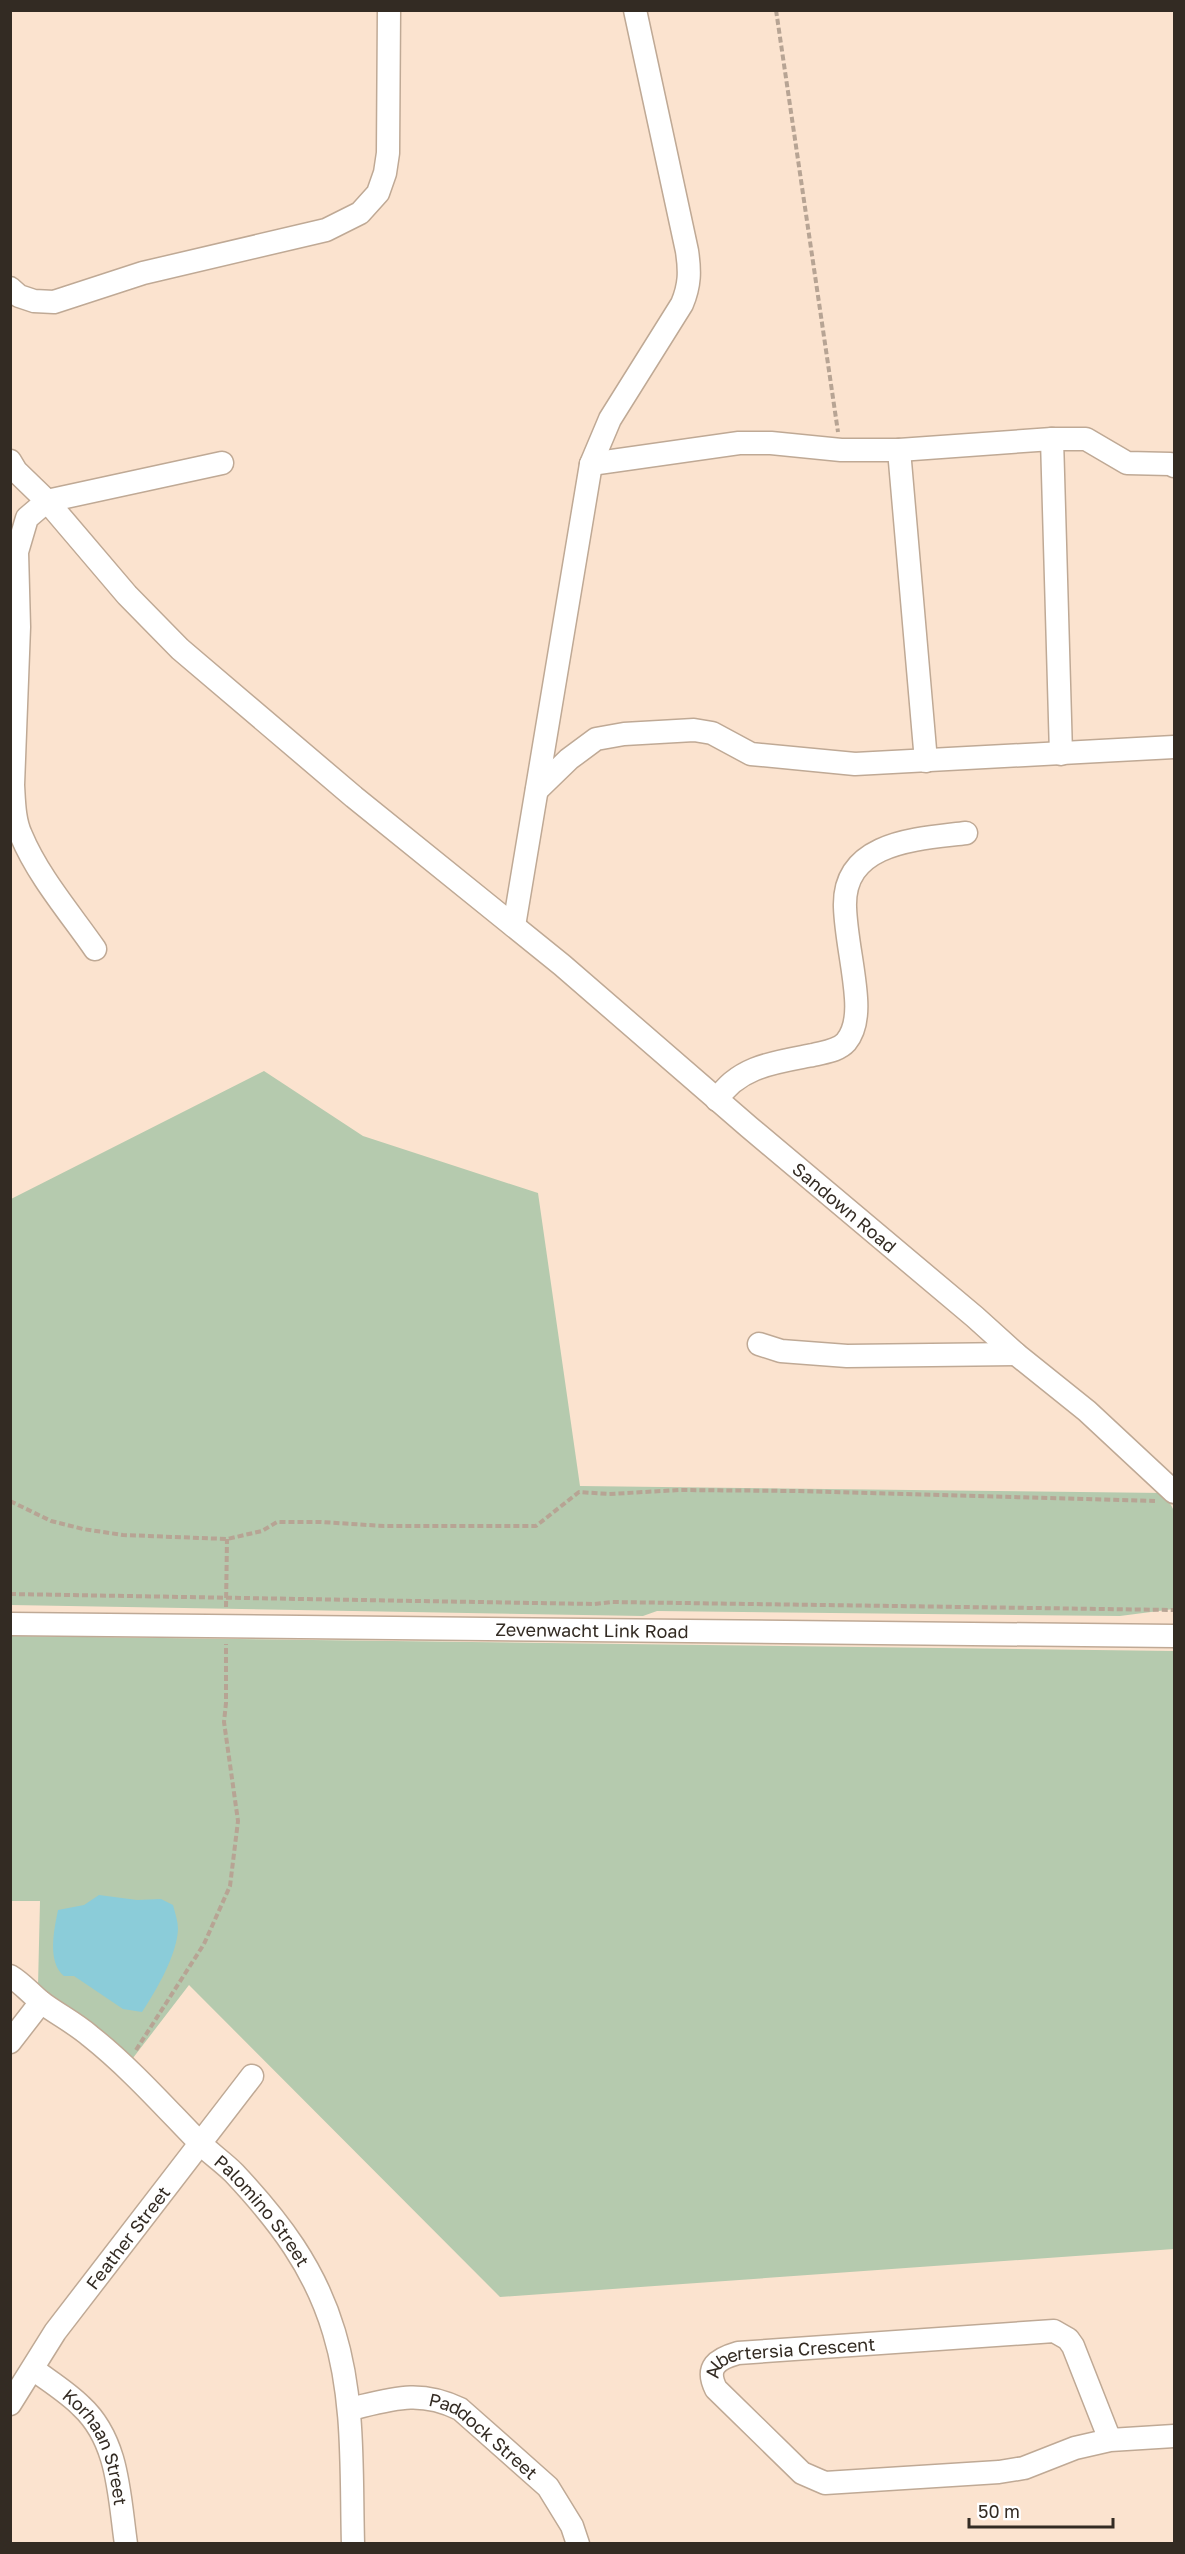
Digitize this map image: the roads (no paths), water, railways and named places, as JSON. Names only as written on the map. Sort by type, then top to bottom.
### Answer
[{"type":"street","points":[[10,288],[19,296],[34,301],[54,302],[143,273],[326,230],[360,213],[378,193],[388,153],[389,10]]},
{"type":"street","points":[[514,926],[591,464],[610,419],[682,304],[689,287],[687,250],[635,10]]},
{"type":"street","points":[[591,464],[739,443],[771,443],[840,450],[899,450],[1052,439],[1086,439],[1127,463],[1174,466]]},
{"type":"street","points":[[1052,439],[1061,754]]},
{"type":"street","points":[[899,450],[926,761]]},
{"type":"street","points":[[95,949],[36,862],[20,834],[13,785],[19,627],[17,552],[27,518],[47,501],[222,463]]},
{"type":"street","name":"Sandown Road","points":[[12,469],[47,501],[107,572],[180,649],[354,797],[514,926],[1016,1354],[1087,1411],[1169,1497]]},
{"type":"street","points":[[537,790],[569,759],[596,739],[624,734],[694,730],[712,733],[751,754],[855,764],[1174,747]]},
{"type":"street","points":[[717,1100],[725,1087],[750,1070],[833,1050],[846,1041],[855,1025],[856,1006],[845,906],[846,887],[852,872],[863,860],[885,847],[966,833]]},
{"type":"street","points":[[10,846],[36,862]]},
{"type":"street","points":[[759,1344],[781,1351],[847,1356],[1016,1354]]},
{"type":"street","name":"Zevenwacht Link Road","points":[[10,1624],[1174,1636]]},
{"type":"street","name":"Palomino Street","points":[[10,1976],[41,2002],[87,2033],[126,2066],[201,2143],[232,2171],[277,2220],[312,2275],[334,2330],[350,2409],[353,2544]]},
{"type":"street","points":[[10,2042],[41,2002]]},
{"type":"street","name":"Feather Street","points":[[10,2404],[55,2332],[252,2076]]},
{"type":"street","name":"Albertersia Crescent","points":[[1110,2440],[1073,2346],[1068,2339],[1054,2331],[738,2353],[723,2357],[716,2362],[712,2371],[711,2380],[716,2389],[802,2473],[825,2483],[999,2472],[1024,2468],[1075,2448],[1110,2440],[1174,2436]]},
{"type":"street","name":"Korhaan Street","points":[[33,2369],[81,2406],[108,2443],[116,2470],[126,2544]]},
{"type":"street","name":"Paddock Street","points":[[350,2409],[400,2397],[416,2396],[446,2402],[460,2409],[548,2487],[564,2511],[578,2544]]},
{"type":"water","points":[[99,1895],[137,1900],[161,1899],[173,1905],[178,1929],[174,1950],[159,1983],[142,2012],[123,2009],[74,1976],[64,1976],[55,1963],[53,1945],[58,1910],[84,1905]]}]
